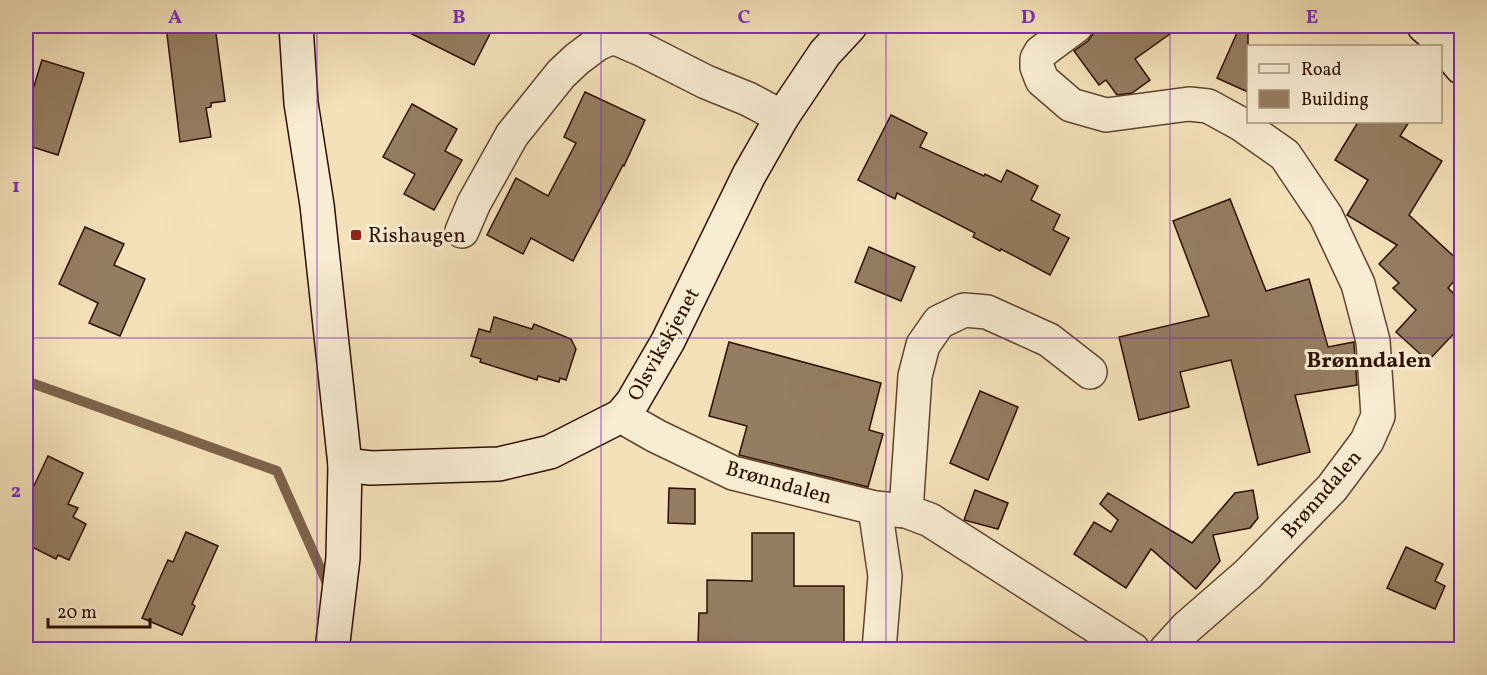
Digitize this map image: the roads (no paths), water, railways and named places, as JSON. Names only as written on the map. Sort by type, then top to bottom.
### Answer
[{"type":"street","points":[[296,26],[301,103],[317,205],[345,465],[343,558],[332,650]]},
{"type":"street","name":"Olsvikskjenet","points":[[345,465],[371,468],[499,464],[550,452],[621,416],[632,403],[668,341],[782,117],[825,53],[850,26]]},
{"type":"street","name":"Brønndalen","points":[[1076,26],[1041,52],[1037,59],[1037,67],[1042,80],[1071,105],[1106,115],[1189,104],[1208,106],[1241,124],[1285,155],[1326,216],[1358,284],[1372,341],[1378,416],[1367,441],[1332,488],[1248,574],[1186,628],[1166,650]]},
{"type":"street","points":[[1424,26],[1442,45]]},
{"type":"street","points":[[462,231],[474,202],[512,135],[561,74],[597,44],[611,38],[618,39],[629,34],[641,49],[782,117]]},
{"type":"street","points":[[1442,45],[1461,68]]},
{"type":"street","points":[[879,650],[891,510],[915,376],[922,345],[939,322],[964,310],[987,312],[1049,340],[1090,372]]},
{"type":"street","name":"Brønndalen","points":[[621,416],[656,436],[733,473],[930,520],[1133,650]]},
{"type":"waterway","points":[[26,381],[277,471],[330,590]]},
{"type":"place","name":"Rishaugen","points":[[356,235]]},
{"type":"district","name":"Brønndalen","points":[[1369,359]]}]
